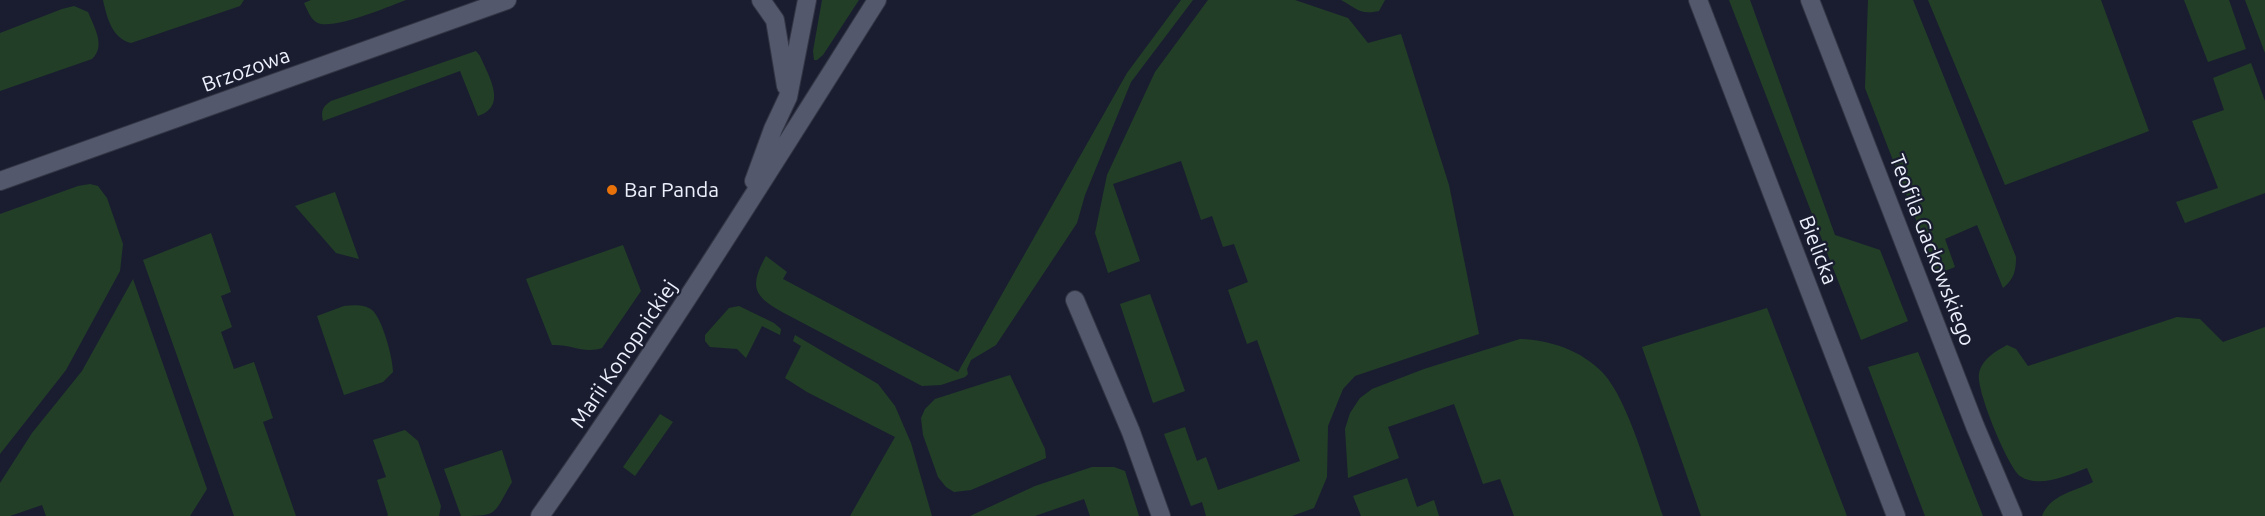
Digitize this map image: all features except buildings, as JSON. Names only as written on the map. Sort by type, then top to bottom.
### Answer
[{"type":"street","name":"Brzozowa","points":[[0,181],[507,0]]},
{"type":"street","points":[[761,0],[775,20],[788,97]]},
{"type":"street","name":"Marii Konopnickiej","points":[[742,214],[773,129],[788,97],[807,0]]},
{"type":"street","name":"Marii Konopnickiej","points":[[540,516],[589,446],[742,214],[877,0]]},
{"type":"street","name":"Bielicka","points":[[1698,0],[1896,516]]},
{"type":"street","name":"Teofila Gackowskiego","points":[[1810,0],[1975,426],[2013,516]]},
{"type":"street","points":[[1076,300],[1131,432],[1161,516]]},
{"type":"green space","points":[[103,0],[244,0],[240,6],[131,43],[119,37],[111,26]]},
{"type":"green space","points":[[311,0],[406,0],[360,17],[333,24],[323,24],[316,22],[310,16],[304,3]]},
{"type":"green space","points":[[822,0],[859,0],[823,55],[814,60],[813,51]]},
{"type":"green space","points":[[1181,0],[1193,0],[1131,82],[1085,195],[1077,223],[996,345],[971,360],[967,369],[968,374],[965,377],[941,385],[922,386],[784,313],[766,302],[761,296],[757,290],[757,276],[766,256],[787,272],[783,279],[958,372],[1127,73]]},
{"type":"green space","points":[[1208,0],[1295,0],[1348,18],[1368,43],[1401,34],[1449,185],[1479,334],[1355,376],[1343,389],[1328,426],[1327,477],[1314,508],[1292,516],[1206,516],[1202,502],[1191,506],[1164,434],[1185,427],[1197,461],[1206,457],[1218,490],[1300,461],[1257,340],[1247,344],[1228,290],[1248,282],[1234,244],[1223,247],[1212,216],[1201,220],[1181,161],[1113,184],[1140,261],[1108,273],[1095,233],[1107,175],[1155,72]]},
{"type":"green space","points":[[1341,0],[1385,0],[1379,11],[1367,12]]},
{"type":"green space","points":[[1729,0],[1750,0],[1835,235],[1880,250],[1908,321],[1861,340]]},
{"type":"green space","points":[[1868,0],[1913,0],[2016,257],[2014,274],[2003,288],[1977,225],[1945,239],[1955,267],[1937,274],[1865,88]]},
{"type":"green space","points":[[1928,0],[2101,0],[2149,131],[2005,185]]},
{"type":"green space","points":[[2184,0],[2229,0],[2246,49],[2208,62]]},
{"type":"green space","points":[[2245,0],[2265,0],[2265,53]]},
{"type":"green space","points":[[74,6],[88,12],[96,30],[98,48],[92,59],[0,91],[0,33]]},
{"type":"green space","points":[[476,51],[494,90],[492,105],[478,116],[460,71],[323,121],[323,110],[331,101]]},
{"type":"green space","points":[[2251,63],[2265,101],[2265,193],[2185,223],[2176,202],[2218,188],[2192,121],[2224,110],[2213,78]]},
{"type":"green space","points":[[90,184],[98,186],[107,198],[123,244],[120,271],[66,370],[0,454],[0,214],[78,186]]},
{"type":"green space","points":[[335,192],[359,259],[336,253],[295,206]]},
{"type":"green space","points":[[211,233],[231,292],[221,296],[232,327],[221,332],[234,369],[254,362],[273,418],[263,422],[296,516],[234,516],[143,260]]},
{"type":"green space","points":[[623,245],[641,291],[602,348],[589,350],[552,345],[526,279]]},
{"type":"green space","points":[[133,279],[207,489],[190,516],[46,516],[42,505],[10,516],[0,516],[0,483],[32,433],[82,371]]},
{"type":"green space","points":[[1150,294],[1185,391],[1153,403],[1120,304]]},
{"type":"green space","points":[[344,306],[366,307],[376,314],[386,339],[393,372],[383,382],[344,395],[317,316]]},
{"type":"green space","points":[[739,306],[774,323],[781,329],[780,335],[762,326],[746,358],[737,349],[710,347],[705,341],[705,335],[729,308]]},
{"type":"green space","points":[[1767,308],[1847,516],[1701,516],[1642,347]]},
{"type":"green space","points":[[2177,317],[2200,319],[2223,342],[2265,327],[2265,516],[2042,516],[2057,498],[2093,482],[2087,468],[2053,480],[2035,481],[2020,476],[2008,459],[1987,411],[1979,383],[1980,369],[1983,364],[2007,345],[2016,349],[2028,366]]},
{"type":"green space","points":[[795,335],[878,384],[895,406],[911,443],[932,516],[850,516],[895,437],[807,392],[785,378],[801,346],[793,341]]},
{"type":"green space","points":[[1520,339],[1554,344],[1575,352],[1603,373],[1630,421],[1663,516],[1514,516],[1500,479],[1483,484],[1454,404],[1388,427],[1399,458],[1348,478],[1345,429],[1350,413],[1360,398],[1372,389],[1424,369]]},
{"type":"green space","points":[[1918,352],[1983,516],[1925,516],[1868,367]]},
{"type":"green space","points":[[1010,375],[1045,449],[1046,458],[971,490],[954,492],[946,487],[938,477],[923,435],[921,418],[925,409],[935,399]]},
{"type":"green space","points":[[660,414],[673,422],[635,476],[623,467]]},
{"type":"green space","points":[[405,430],[418,441],[441,506],[439,516],[387,516],[377,480],[386,477],[373,440]]},
{"type":"green space","points":[[502,450],[512,482],[498,507],[489,514],[461,516],[444,469]]},
{"type":"green space","points":[[1092,467],[1114,467],[1125,471],[1139,516],[1090,516],[1084,499],[1035,516],[970,516],[1035,486]]},
{"type":"green space","points":[[1407,478],[1417,507],[1434,500],[1439,516],[1361,516],[1353,496]]},
{"type":"place","name":"Bar Panda","points":[[612,190]]}]
